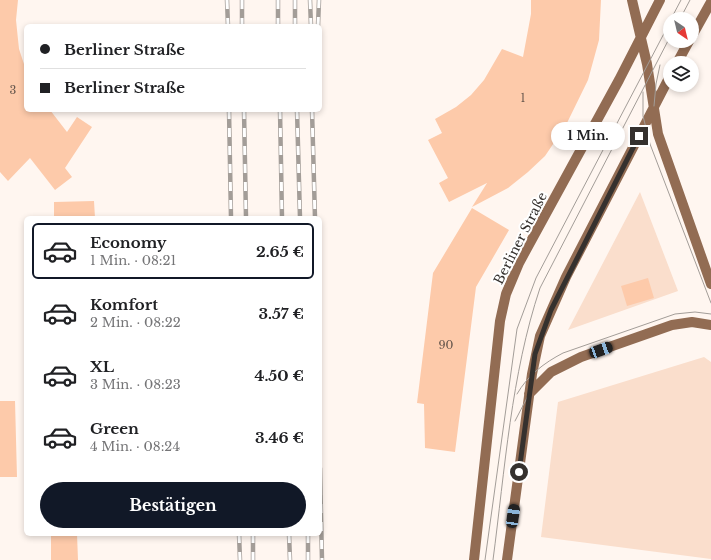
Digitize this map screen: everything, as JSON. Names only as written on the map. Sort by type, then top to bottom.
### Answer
[{"type":"main road","points":[[632,0],[650,77],[659,139],[711,284]]},
{"type":"main road","name":"Berliner Straße","points":[[474,560],[500,321],[506,294],[519,263],[619,80],[660,0]]},
{"type":"main road","points":[[699,23],[711,2]]},
{"type":"main road","points":[[507,560],[535,354],[551,310],[663,89]]},
{"type":"main road","points":[[529,394],[551,372],[581,357],[672,325],[692,322],[711,324]]},
{"type":"shaded area","points":[[640,192],[678,291],[568,330]]},
{"type":"shaded area","points":[[704,357],[711,362],[711,559],[541,537],[558,402]]},
{"type":"building","points":[[0,0],[18,0],[16,20],[19,49],[24,64],[24,112],[52,112],[67,132],[77,117],[92,127],[65,168],[72,177],[55,190],[30,158],[8,181],[0,172]]},
{"type":"building","points":[[531,0],[601,0],[599,40],[588,80],[566,125],[545,156],[528,172],[508,188],[472,207],[487,183],[449,202],[439,183],[448,178],[428,140],[442,133],[435,119],[456,107],[471,95],[484,80],[502,49],[523,57],[531,14]]},
{"type":"building","points":[[94,201],[95,216],[54,216],[54,202]]},
{"type":"building","points":[[472,208],[509,230],[476,287],[455,452],[425,448],[424,404],[417,403],[433,273]]},
{"type":"building","points":[[648,278],[654,298],[627,306],[621,286]]},
{"type":"building","points":[[0,401],[15,401],[17,477],[0,477]]},
{"type":"building","points":[[51,536],[77,536],[78,560],[51,560]]},
{"type":"tram line","points":[[675,12],[681,0]]},
{"type":"tram line","points":[[684,12],[690,0]]},
{"type":"tram line","points":[[485,560],[517,329],[536,278],[663,35]]},
{"type":"tram line","points":[[493,560],[510,422],[522,354],[540,288],[664,48]]},
{"type":"tram line","points":[[654,106],[656,84],[660,65]]},
{"type":"tram line","points":[[643,92],[643,116],[650,144],[711,303]]},
{"type":"tram line","points":[[517,394],[531,375],[549,361],[563,353],[675,314],[695,312],[711,314]]},
{"type":"tram line","points":[[515,421],[529,394]]},
{"type":"railway","points":[[227,0],[228,24]]},
{"type":"railway","points":[[242,0],[242,24]]},
{"type":"railway","points":[[278,0],[278,24]]},
{"type":"railway","points":[[295,0],[295,24]]},
{"type":"railway","points":[[310,0],[311,24]]},
{"type":"railway","points":[[318,24],[319,0]]},
{"type":"railway","points":[[229,112],[231,216]]},
{"type":"railway","points":[[244,112],[246,216]]},
{"type":"railway","points":[[280,112],[282,216]]},
{"type":"railway","points":[[297,112],[300,216]]},
{"type":"railway","points":[[312,112],[315,216]]},
{"type":"railway","points":[[239,536],[240,560]]},
{"type":"railway","points":[[253,536],[253,560]]},
{"type":"railway","points":[[289,536],[290,560]]},
{"type":"railway","points":[[308,536],[308,560]]},
{"type":"railway","points":[[321,536],[322,560]]},
{"type":"route","points":[[519,472],[535,354],[540,336],[566,277],[639,136]]}]
